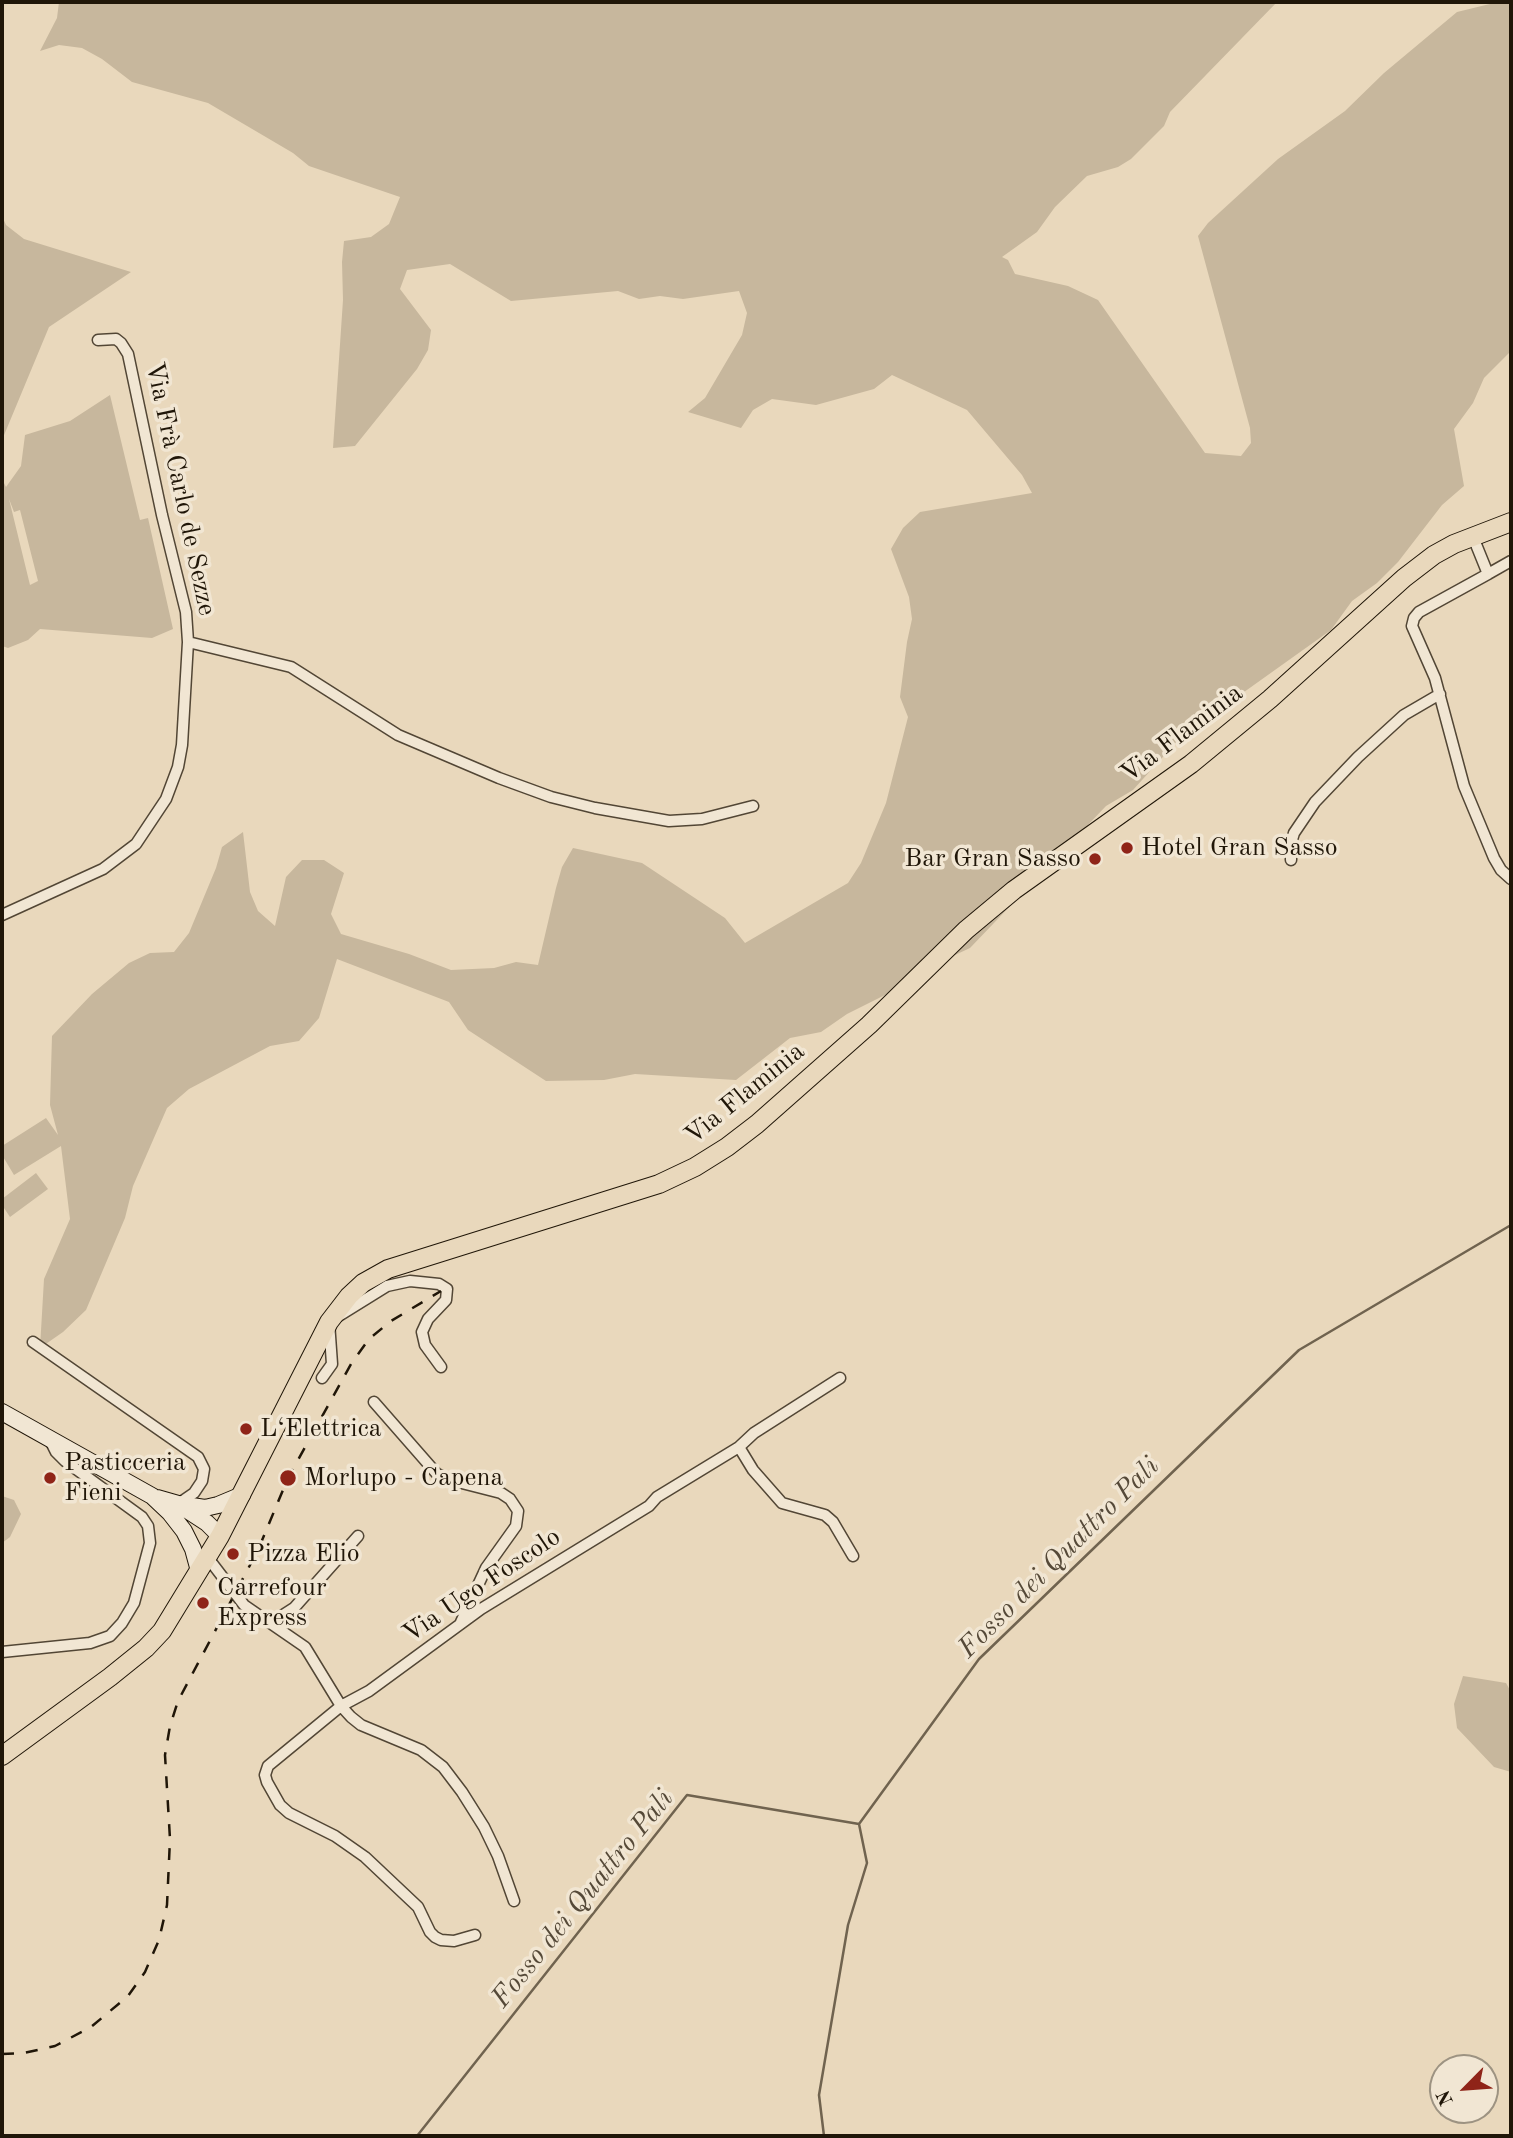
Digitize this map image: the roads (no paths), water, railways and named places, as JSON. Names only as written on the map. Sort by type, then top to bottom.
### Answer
[{"type":"main road","name":"Via Flaminia","points":[[2,1756],[110,1677],[146,1648],[168,1623],[242,1495],[329,1322],[354,1291],[383,1270],[635,1193],[695,1167],[727,1147],[757,1125],[859,1034],[966,930],[1014,890],[1191,764],[1270,699],[1404,578],[1434,555],[1511,522]]},
{"type":"main road","points":[[2,1412],[177,1511],[207,1523],[220,1536]]},
{"type":"main road","points":[[177,1511],[218,1506],[242,1495]]},
{"type":"main road","points":[[177,1511],[190,1544],[203,1564]]},
{"type":"street","name":"Via Frà Carlo de Sezze","points":[[2,915],[103,869],[124,855],[145,834],[170,790],[180,757],[188,642],[186,612],[162,515],[128,354],[116,339],[98,340]]},
{"type":"street","points":[[1473,537],[1488,575]]},
{"type":"street","points":[[1511,561],[1445,596],[1414,618],[1414,631],[1440,694],[1466,791],[1494,858],[1501,870],[1511,879]]},
{"type":"street","points":[[188,642],[291,667],[398,734],[499,778],[551,797],[669,821],[702,818],[753,806]]},
{"type":"street","points":[[1291,860],[1292,837],[1315,802],[1357,757],[1404,715],[1440,694]]},
{"type":"street","points":[[322,1378],[332,1364],[329,1322],[387,1286],[405,1282],[442,1284],[447,1289],[448,1296],[428,1319],[422,1332],[425,1345],[441,1367]]},
{"type":"street","points":[[33,1342],[198,1457],[204,1471],[200,1486],[177,1511]]},
{"type":"street","name":"Via Ugo Foscolo","points":[[475,1935],[454,1941],[437,1938],[428,1929],[423,1913],[373,1864],[328,1831],[289,1813],[273,1795],[265,1777],[268,1766],[341,1706],[369,1691],[481,1609],[649,1506],[657,1497],[739,1447],[754,1433],[840,1378]]},
{"type":"street","points":[[374,1402],[437,1474],[501,1493],[510,1499],[518,1511],[516,1526],[486,1569],[460,1625]]},
{"type":"street","points":[[2,1651],[90,1643],[110,1636],[134,1603],[150,1543],[148,1526],[142,1517],[65,1461],[48,1438]]},
{"type":"street","points":[[739,1447],[753,1470],[782,1503],[825,1515],[833,1522],[853,1556]]},
{"type":"street","points":[[266,1621],[280,1617],[294,1608],[358,1536]]},
{"type":"street","points":[[203,1564],[238,1600],[305,1647],[341,1706],[362,1725],[414,1746],[443,1767],[463,1792],[482,1823],[498,1856],[514,1900]]},
{"type":"waterway","name":"Fosso dei Quattro Pali","points":[[417,2136],[687,1795],[859,1824],[979,1659],[1299,1350],[1511,1225]]},
{"type":"waterway","points":[[824,2136],[819,2095],[848,1925],[867,1863],[859,1824]]},
{"type":"railway","points":[[2,2054],[24,2053],[55,2046],[91,2027],[128,1996],[145,1972],[159,1940],[167,1905],[170,1839],[165,1755],[178,1701],[258,1550],[288,1478],[351,1364],[369,1339],[391,1321],[441,1291]]},
{"type":"place","name":"Hotel Gran Sasso","points":[[1127,848]]},
{"type":"place","name":"Bar Gran Sasso","points":[[1095,859]]},
{"type":"place","name":"L‘Elettrica","points":[[246,1429]]},
{"type":"place","name":"Pasticceria Fieni","points":[[50,1478]]},
{"type":"place","name":"Morlupo - Capena","points":[[288,1478]]},
{"type":"place","name":"Pizza Elio","points":[[233,1554]]},
{"type":"place","name":"Carrefour Express","points":[[203,1603]]}]
